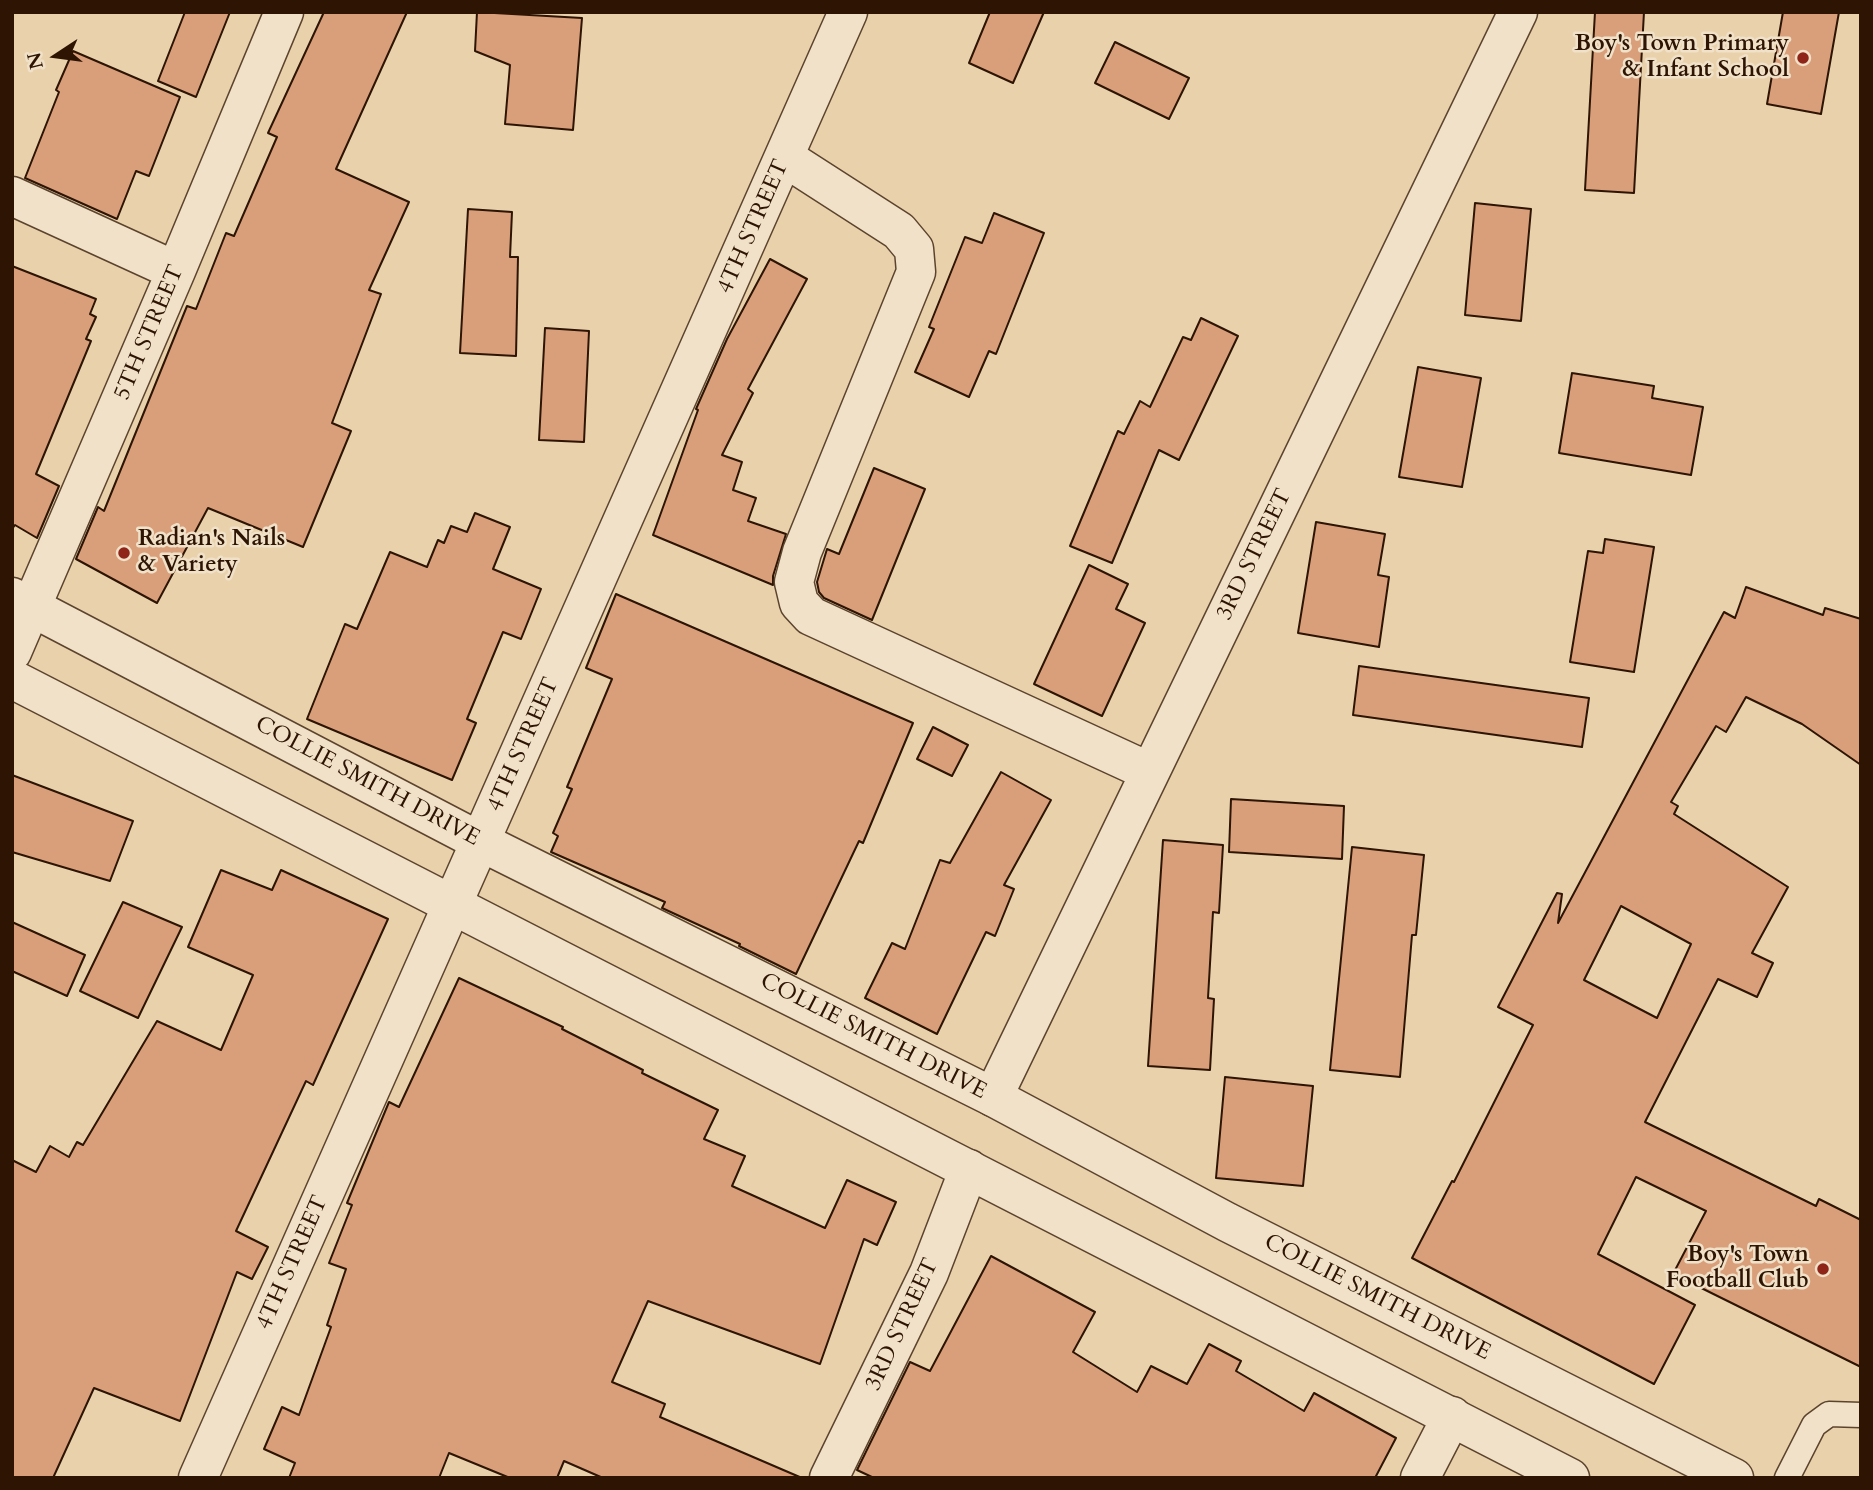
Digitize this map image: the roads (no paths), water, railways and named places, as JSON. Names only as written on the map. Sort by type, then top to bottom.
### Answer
[{"type":"street","name":"5TH STREET","points":[[12,652],[22,602],[176,271],[284,12]]},
{"type":"street","name":"4TH STREET","points":[[198,1478],[849,12]]},
{"type":"street","name":"3RD STREET","points":[[993,1097],[1518,12]]},
{"type":"street","points":[[784,157],[899,230],[915,248],[916,272],[802,552],[794,582],[799,603],[811,616],[1150,772]]},
{"type":"street","points":[[12,196],[176,271]]},
{"type":"street","name":"COLLIE SMITH DRIVE","points":[[22,602],[481,842],[993,1097],[1227,1222],[1734,1478]]},
{"type":"street","points":[[12,679],[1570,1478]]},
{"type":"street","name":"3RD STREET","points":[[829,1478],[929,1273],[970,1169]]},
{"type":"street","points":[[1420,1478],[1452,1416]]},
{"type":"lane","points":[[1787,1478],[1814,1425],[1829,1414],[1861,1415]]},
{"type":"place","name":"Boy's Town Primary & Infant School","points":[[1803,58]]},
{"type":"place","name":"Radian's Nails & Variety","points":[[124,553]]},
{"type":"place","name":"Boy's Town Football Club","points":[[1823,1269]]}]
